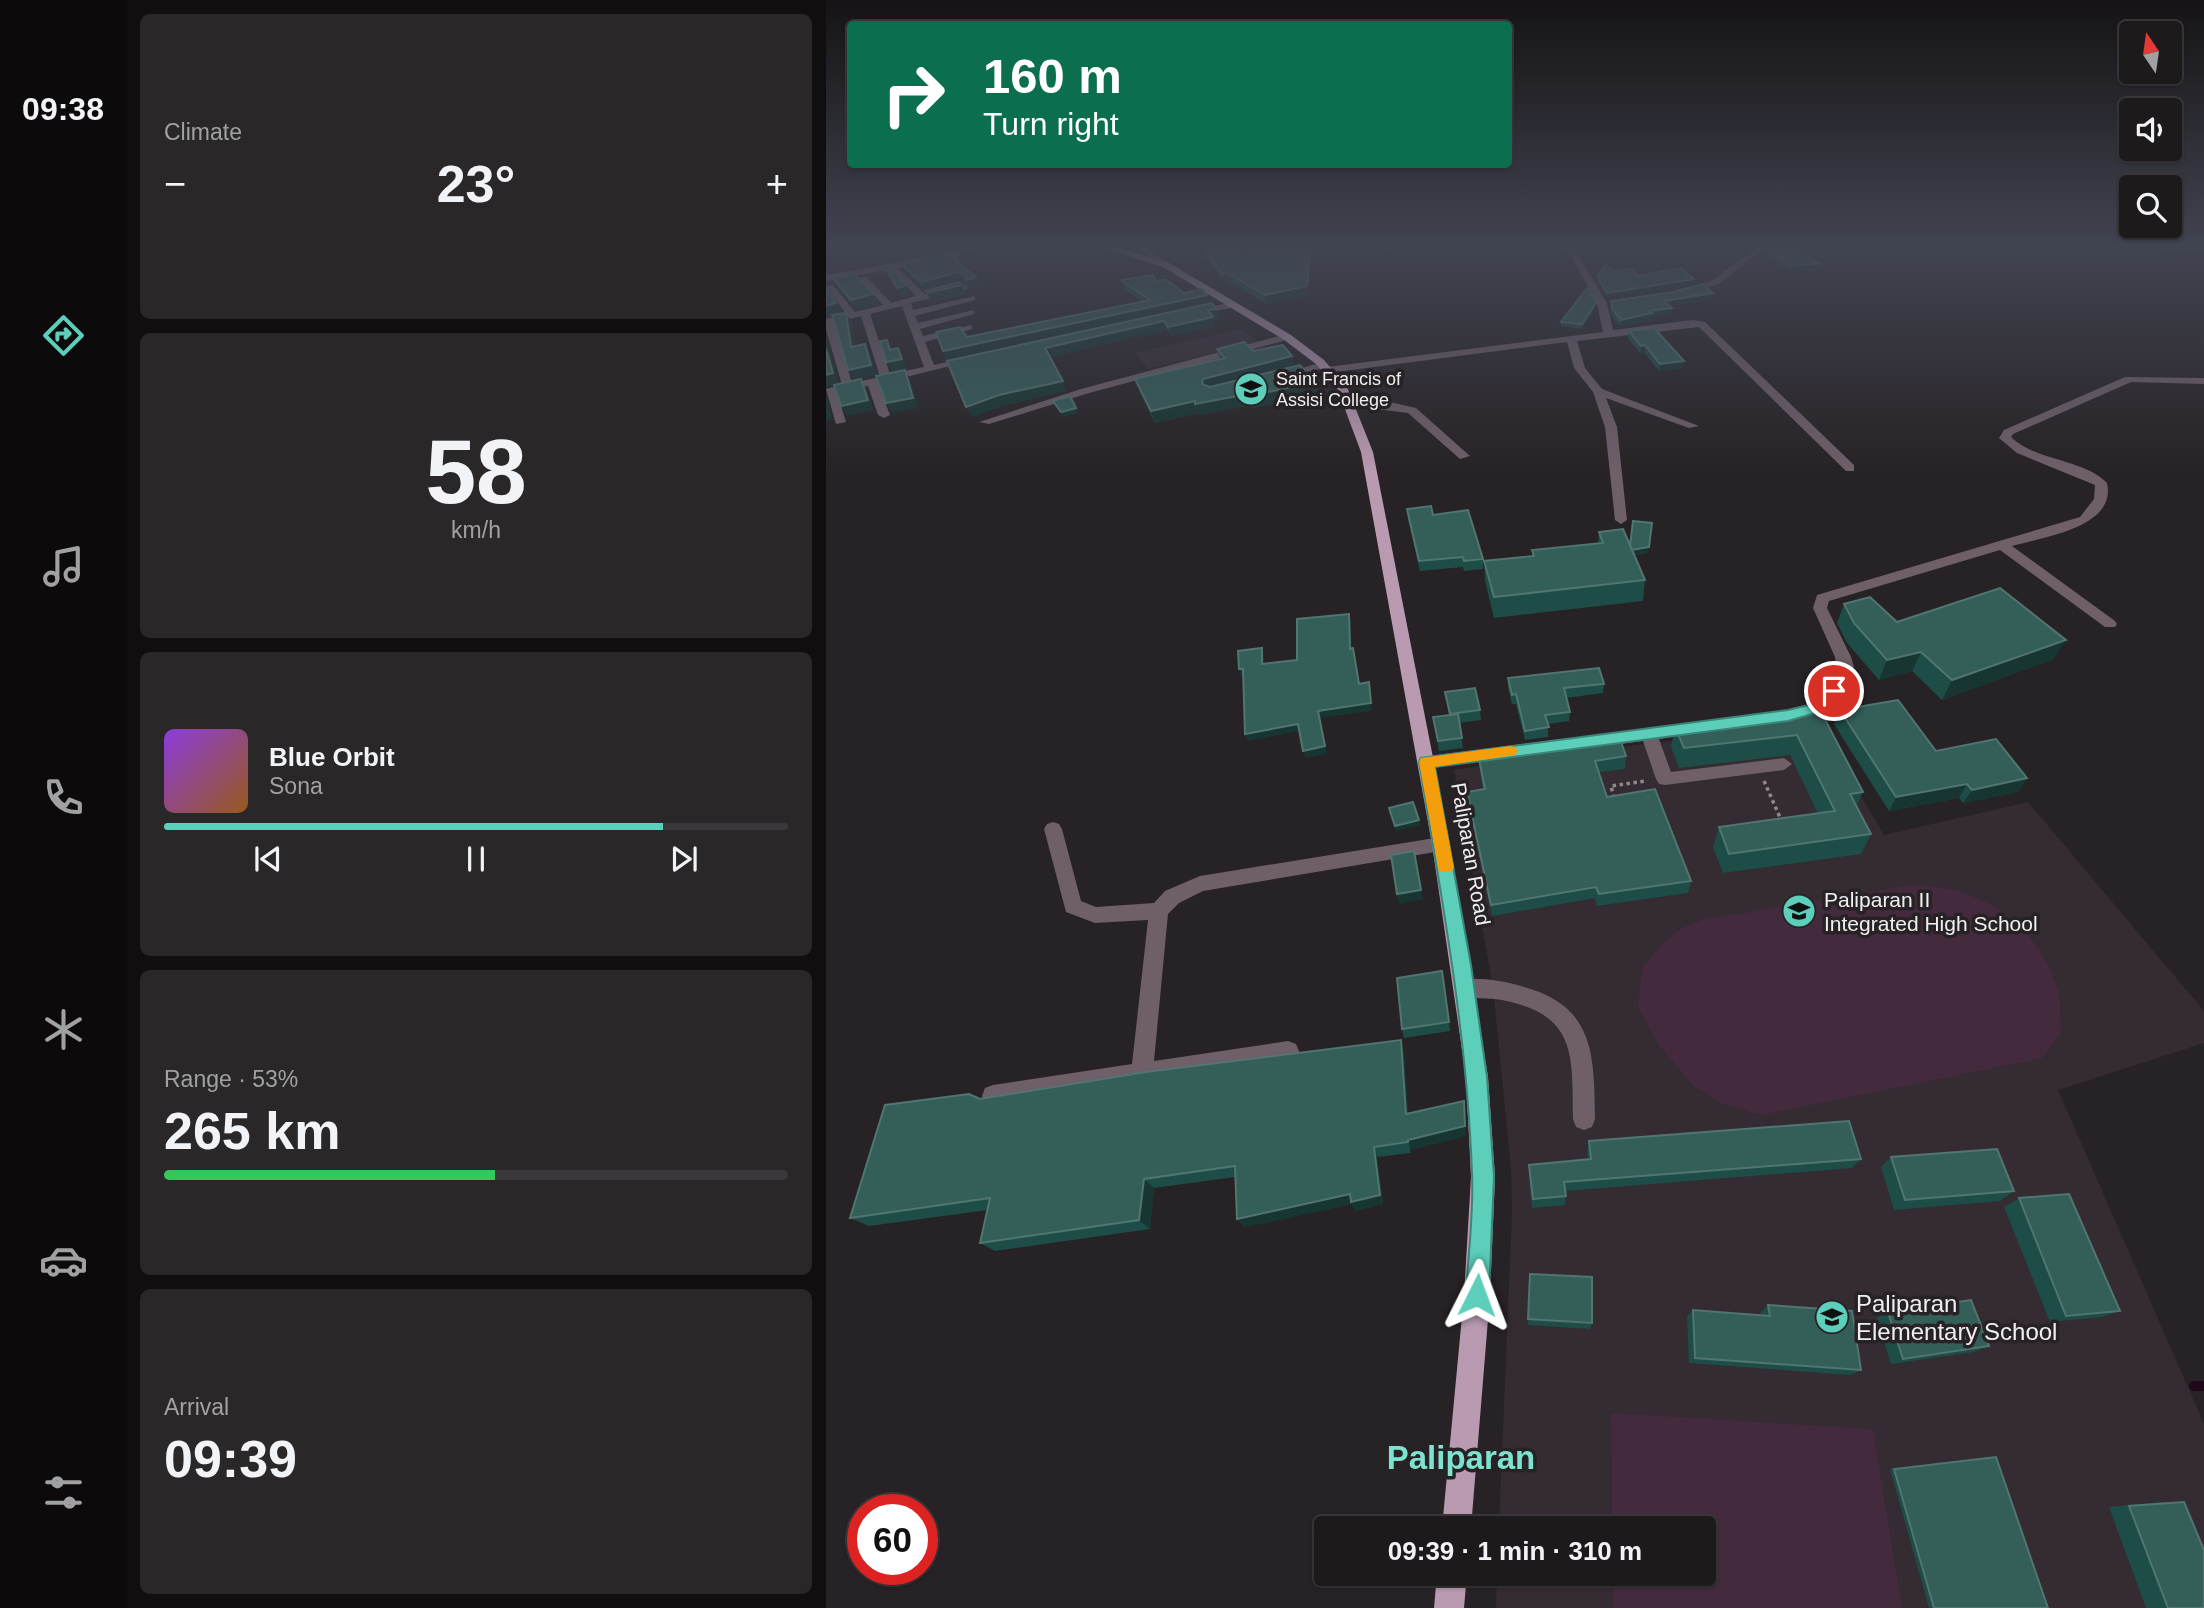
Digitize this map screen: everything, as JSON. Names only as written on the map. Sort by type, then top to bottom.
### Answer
[{"type":"main road","name":"Paliparan Road","points":[[1263,323],[1287,337],[1326,367],[1349,403],[1367,452],[1427,762],[1465,988],[1477,1077],[1483,1177],[1477,1295],[1457,1516]]},
{"type":"main road","points":[[1448,1608],[1451,1586]]},
{"type":"street","points":[[827,323],[848,387]]},
{"type":"street","points":[[869,323],[886,378]]},
{"type":"street","points":[[913,323],[930,368]]},
{"type":"street","points":[[915,327],[930,323]]},
{"type":"street","points":[[1610,323],[1611,333]]},
{"type":"street","points":[[1276,377],[1326,367],[1693,323]]},
{"type":"street","points":[[1693,323],[1702,324],[1850,468]]},
{"type":"street","points":[[920,341],[968,327]]},
{"type":"street","points":[[985,422],[1085,391],[1287,337]]},
{"type":"street","points":[[1571,339],[1575,363],[1589,384],[1598,391],[1693,426]]},
{"type":"street","points":[[840,422],[829,391],[983,357]]},
{"type":"street","points":[[1776,717],[1814,709],[1845,681],[1846,667],[1820,608],[1822,598],[2085,520],[2098,507],[2103,488],[2091,475],[2016,448],[2005,438],[2008,432],[2129,379],[2204,381]]},
{"type":"street","points":[[872,381],[884,415]]},
{"type":"street","points":[[1598,391],[1611,427],[1621,520]]},
{"type":"street","points":[[1349,403],[1394,405],[1412,410],[1464,456]]},
{"type":"street","points":[[2001,544],[2110,624]]},
{"type":"street","points":[[1427,762],[1712,726]]},
{"type":"street","points":[[1649,734],[1665,779],[1784,764]]},
{"type":"street","points":[[1053,829],[1073,906],[1095,915],[1158,911]]},
{"type":"street","points":[[1142,1073],[1158,911],[1172,897],[1200,884],[1441,844]]},
{"type":"street","points":[[1465,988],[1493,987],[1541,1001],[1555,1008],[1565,1018],[1579,1055],[1584,1119]]},
{"type":"street","points":[[993,1096],[1288,1051]]},
{"type":"path","points":[[1757,767],[1783,825]]},
{"type":"path","points":[[1614,799],[1611,786],[1665,779]]},
{"type":"shaded area","points":[[1241,329],[1260,342],[1147,369],[1136,353]]},
{"type":"shaded area","points":[[1820,725],[1884,835],[2028,802],[2204,1011],[2204,1043],[2058,1090],[2204,1424],[2204,1608],[1496,1608],[1497,1586],[1716,1586],[1716,1516],[1499,1516],[1512,1211],[1511,1169],[1493,987],[1454,770],[1652,743]]},
{"type":"shaded area","points":[[1911,885],[1960,892],[1982,901],[2002,912],[2036,945],[2058,990],[2060,1006],[2061,1033],[2042,1058],[1762,1115],[1723,1104],[1693,1086],[1658,1044],[1638,1007],[1642,968],[1664,942],[1682,928],[1702,920]]},
{"type":"shaded area","points":[[1611,1413],[1873,1429],[1902,1608],[1613,1608],[1613,1586],[1716,1586],[1716,1516],[1612,1516]]},
{"type":"building","points":[[834,323],[847,323],[851,347],[865,344],[871,365],[848,370]]},
{"type":"building","points":[[1036,323],[1075,323],[943,351],[936,332],[960,327],[967,337]]},
{"type":"building","points":[[1120,323],[1155,323],[1045,348],[1063,381],[999,395],[966,407],[947,361]]},
{"type":"building","points":[[1165,323],[1186,323],[1168,327]]},
{"type":"building","points":[[1654,328],[1684,361],[1660,364],[1629,331]]},
{"type":"building","points":[[887,340],[890,350],[898,348],[902,359],[886,362],[880,341]]},
{"type":"building","points":[[1244,342],[1253,351],[1283,345],[1292,356],[1203,379],[1202,384],[1210,387],[1300,365],[1316,382],[1250,396],[1248,394],[1195,404],[1195,401],[1151,411],[1135,379],[1225,358],[1217,349]]},
{"type":"building","points":[[826,349],[833,373],[826,375]]},
{"type":"building","points":[[905,370],[913,398],[886,403],[876,376]]},
{"type":"building","points":[[861,379],[868,400],[841,406],[834,385]]},
{"type":"building","points":[[1070,396],[1076,408],[1061,412],[1053,401]]},
{"type":"building","points":[[1431,506],[1433,515],[1468,510],[1483,559],[1464,561],[1463,557],[1419,561],[1407,509]]},
{"type":"building","points":[[1633,521],[1652,523],[1649,547],[1632,550],[1630,546]]},
{"type":"building","points":[[1623,529],[1645,580],[1494,597],[1484,561],[1534,556],[1532,550],[1603,543],[1599,532]]},
{"type":"building","points":[[2000,588],[2066,640],[1952,680],[1921,652],[1887,660],[1854,623],[1844,604],[1870,597],[1897,622]]},
{"type":"building","points":[[1349,614],[1350,649],[1353,648],[1359,684],[1369,682],[1371,703],[1318,711],[1325,746],[1303,751],[1298,724],[1245,734],[1243,669],[1239,669],[1238,651],[1262,648],[1262,664],[1297,660],[1297,619]]},
{"type":"building","points":[[1599,668],[1604,684],[1564,688],[1570,712],[1545,715],[1549,727],[1525,731],[1516,694],[1512,695],[1508,678]]},
{"type":"building","points":[[1475,688],[1480,710],[1450,714],[1445,692]]},
{"type":"building","points":[[1898,700],[1936,751],[1996,739],[2027,778],[1972,790],[1967,784],[1896,797],[1840,710]]},
{"type":"building","points":[[1819,708],[1863,792],[1850,794],[1871,834],[1729,854],[1719,827],[1835,811],[1797,735],[1684,748],[1675,727]]},
{"type":"building","points":[[1458,714],[1462,738],[1438,741],[1433,717]]},
{"type":"building","points":[[1620,739],[1626,756],[1595,761],[1607,797],[1655,789],[1691,881],[1599,894],[1596,887],[1491,905],[1467,792],[1485,789],[1479,759],[1531,752],[1529,745],[1553,742],[1555,748]]},
{"type":"building","points":[[1413,802],[1419,820],[1395,826],[1389,808]]},
{"type":"building","points":[[1414,851],[1421,890],[1397,894],[1391,855]]},
{"type":"building","points":[[1442,971],[1449,1022],[1402,1029],[1397,978]]},
{"type":"building","points":[[1401,1040],[1406,1114],[1464,1101],[1465,1126],[1408,1142],[1374,1147],[1380,1195],[1351,1202],[1350,1194],[1237,1219],[1235,1166],[1144,1179],[1139,1220],[980,1243],[990,1198],[850,1218],[885,1105],[969,1094],[980,1099],[1146,1072]]},
{"type":"building","points":[[1849,1121],[1861,1159],[1564,1182],[1566,1196],[1533,1199],[1529,1165],[1591,1159],[1589,1141]]},
{"type":"building","points":[[1997,1149],[2014,1191],[1905,1200],[1891,1157]]},
{"type":"building","points":[[2069,1194],[2120,1311],[2066,1316],[2019,1198]]},
{"type":"building","points":[[1530,1274],[1592,1277],[1592,1323],[1528,1319]]},
{"type":"building","points":[[1971,1300],[1989,1346],[1903,1359],[1888,1312]]},
{"type":"building","points":[[1768,1305],[1852,1311],[1861,1370],[1695,1358],[1693,1310],[1770,1316]]},
{"type":"building","points":[[1996,1457],[2048,1608],[1934,1608],[1894,1469]]},
{"type":"building","points":[[2184,1502],[2204,1550],[2204,1608],[2168,1608],[2129,1506]]},
{"type":"waterway","points":[[2194,1386],[2204,1386]]},
{"type":"slow traffic","points":[[1445,868],[1427,762],[1510,751]]},
{"type":"place","name":"Saint Francis of Assisi College","points":[[1251,389]]},
{"type":"place","name":"Paliparan II Integrated High School","points":[[1799,911]]},
{"type":"place","name":"Paliparan Elementary School","points":[[1832,1317]]},
{"type":"district","name":"Paliparan","points":[[1461,1457]]},
{"type":"route","points":[[1477,1295],[1483,1177],[1477,1077],[1462,965],[1427,762],[1788,715],[1814,709],[1834,691]]}]
